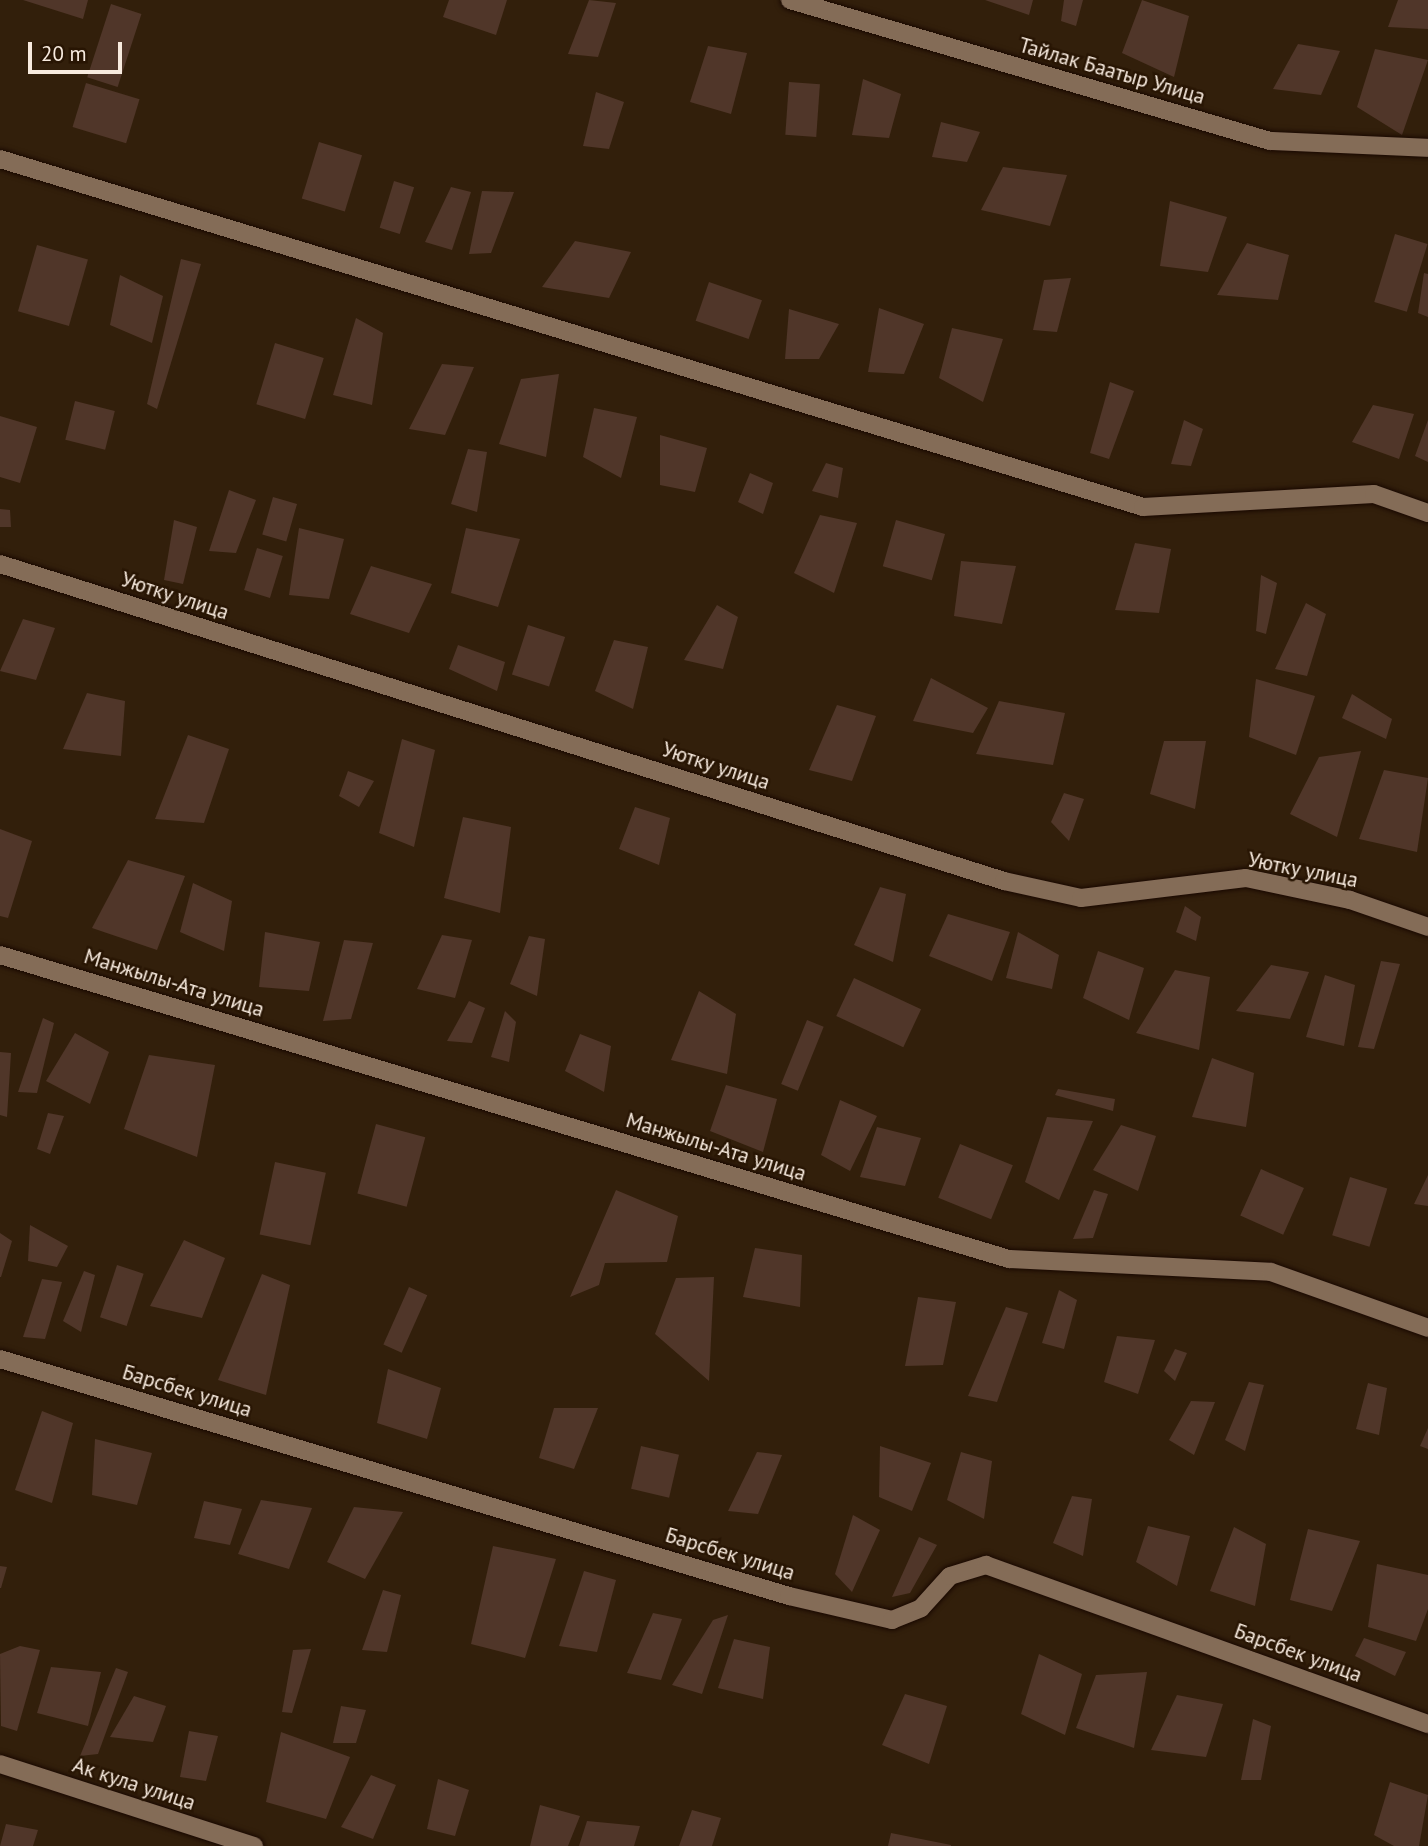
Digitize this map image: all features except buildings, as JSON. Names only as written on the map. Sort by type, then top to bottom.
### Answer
[{"type":"street","name":"Тайлак Баатыр Улица","points":[[790,0],[1270,141],[1428,148]]},
{"type":"street","points":[[0,159],[1143,507],[1374,494],[1428,513]]},
{"type":"street","name":"Уютку улица","points":[[0,564],[1004,881],[1081,898],[1246,878],[1350,900],[1428,927]]},
{"type":"street","name":"Манжылы-Ата улица","points":[[0,955],[1009,1259],[1271,1272],[1428,1328]]},
{"type":"street","name":"Барсбек улица","points":[[0,1359],[789,1596],[892,1620],[921,1608],[950,1576],[986,1565],[1428,1724]]},
{"type":"street","name":"Ак кула улица","points":[[0,1764],[254,1846]]}]
